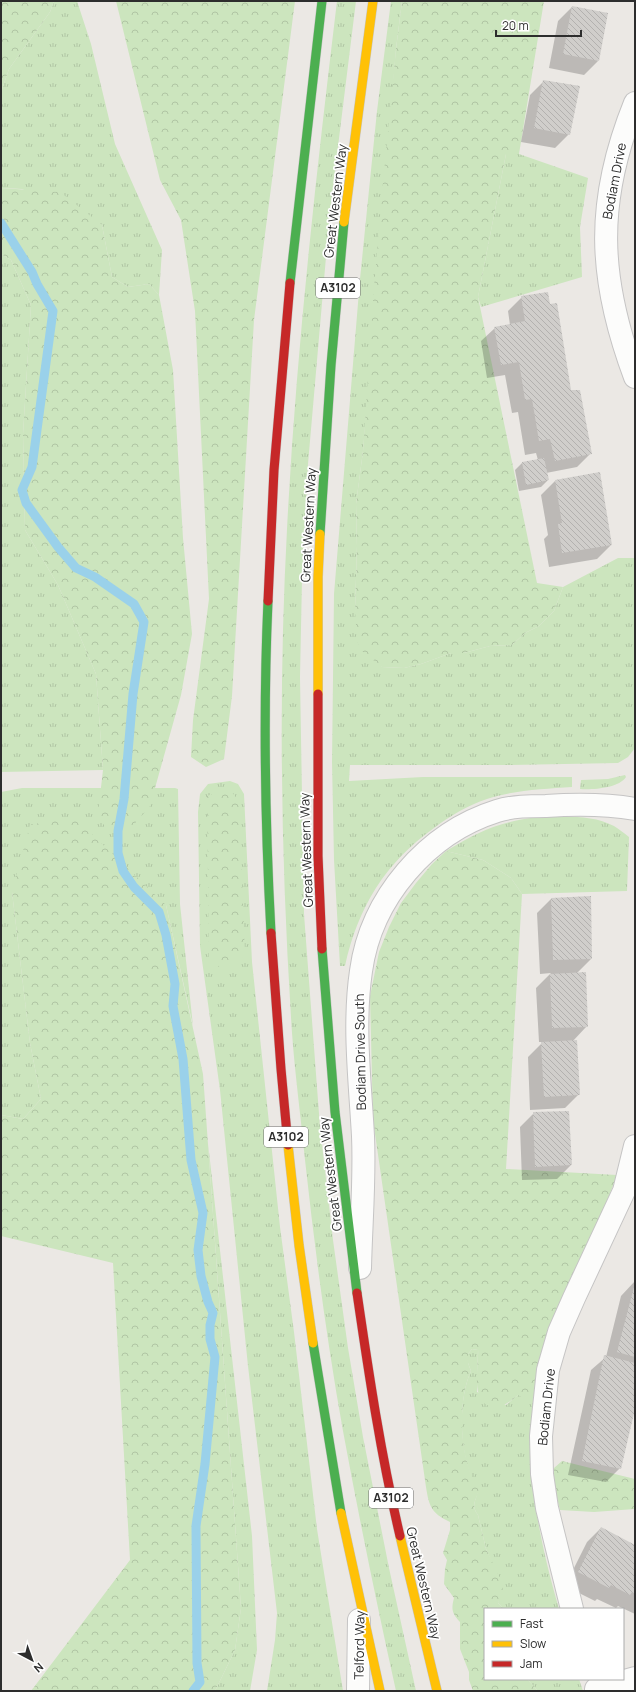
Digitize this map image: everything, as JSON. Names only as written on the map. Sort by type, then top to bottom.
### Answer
[{"type":"main road","name":"A3102","points":[[322,1],[293,248],[275,449],[270,536],[266,666],[268,835],[274,976],[285,1127],[294,1204],[318,1382],[334,1472],[380,1691]]},
{"type":"main road","name":"Great Western Way","points":[[374,1],[346,206],[332,358],[318,585],[318,856],[323,960],[336,1119],[346,1210],[374,1408],[384,1464],[437,1691]]},
{"type":"street","name":"Bodiam Drive","points":[[635,103],[619,146],[610,188],[605,225],[606,269],[613,306],[622,340],[635,377]]},
{"type":"street","name":"Bodiam Drive South","points":[[360,1302],[363,1138],[358,1040],[359,986],[364,952],[371,929],[381,908],[404,874],[419,857],[434,844],[487,814],[508,808],[559,805],[616,806],[635,809]]},
{"type":"street","name":"Bodiam Drive","points":[[572,1608],[546,1508],[542,1474],[541,1436],[548,1370],[559,1332],[624,1191],[634,1152]]},
{"type":"street","name":"Telford Way","points":[[358,1691],[360,1599]]},
{"type":"street","points":[[595,1686],[635,1678]]},
{"type":"green space","points":[[1,1],[54,1],[50,12],[9,69],[1,92]]},
{"type":"green space","points":[[54,1],[77,1],[91,44],[115,144],[162,250],[159,295],[149,284],[128,287],[112,277],[102,225],[22,189],[1,188],[1,92],[9,69],[50,12]]},
{"type":"green space","points":[[116,1],[295,1],[254,320],[232,696],[224,759],[206,767],[191,757],[193,720],[209,599],[195,311],[181,220],[160,180]]},
{"type":"green space","points":[[337,1],[356,1],[330,211],[308,464],[302,579],[300,677],[304,914],[320,1127],[333,1240],[348,1348],[363,1437],[389,1568],[416,1691],[396,1691],[368,1561],[337,1398],[317,1262],[293,1049],[285,907],[282,781],[282,655],[287,529],[301,330],[314,198]]},
{"type":"green space","points":[[391,1],[402,1],[396,49],[363,451],[356,504],[357,546],[355,610],[382,667],[404,668],[421,664],[451,653],[464,653],[490,646],[512,645],[525,633],[539,626],[554,611],[563,587],[618,558],[635,558],[635,748],[628,757],[618,763],[511,765],[350,765],[349,781],[423,777],[572,777],[572,787],[540,789],[497,796],[473,804],[459,811],[434,828],[401,856],[376,888],[358,924],[345,966],[340,966],[334,860],[332,762],[334,594],[360,279],[377,111]]},
{"type":"green space","points":[[402,1],[544,1],[519,154],[506,154],[478,297],[537,583],[563,587],[554,611],[539,626],[525,633],[512,645],[490,646],[464,653],[451,653],[421,664],[404,668],[382,667],[362,651],[357,641],[355,610],[357,546],[356,504],[363,451],[383,182]]},
{"type":"green space","points":[[506,154],[519,154],[588,178],[580,227],[582,277],[481,307],[478,297]]},
{"type":"green space","points":[[1,188],[60,192],[102,225],[112,277],[128,287],[149,284],[159,295],[173,370],[183,538],[192,634],[181,695],[150,806],[131,828],[104,825],[98,813],[103,770],[96,674],[58,585],[25,530],[23,434],[31,305],[11,260],[1,254]]},
{"type":"green space","points":[[1,254],[11,260],[31,305],[23,434],[25,530],[58,585],[96,674],[103,770],[1,772]]},
{"type":"green space","points":[[625,775],[626,777],[623,781],[612,786],[598,789],[580,789],[581,780],[608,779]]},
{"type":"green space","points":[[230,781],[238,784],[244,794],[252,962],[280,1227],[317,1529],[343,1691],[267,1691],[275,1640],[277,1613],[248,1366],[220,1090],[200,946],[198,812],[200,794],[208,784]]},
{"type":"green space","points":[[22,788],[178,789],[180,904],[193,1026],[166,905],[12,892],[30,1043],[41,1099],[23,1119],[1,1115],[1,792]]},
{"type":"green space","points":[[229,788],[239,802],[245,955],[224,971],[209,958],[207,796]]},
{"type":"green space","points":[[73,816],[166,905],[203,1074],[241,1608],[235,1650],[215,1691],[31,1691],[130,1560],[113,1263],[1,1236],[1,1115],[23,1119],[41,1099],[30,1043],[12,892],[30,825]]},
{"type":"green space","points":[[539,817],[577,817],[605,822],[614,826],[629,837],[627,891],[522,894],[511,878],[483,860],[446,851],[491,828],[513,821]]},
{"type":"green space","points":[[446,851],[483,860],[511,878],[522,894],[506,1169],[617,1175],[536,1390],[523,1398],[518,1395],[500,1407],[491,1407],[487,1405],[482,1401],[477,1388],[478,1350],[472,1349],[468,1354],[468,1363],[471,1371],[464,1398],[462,1414],[464,1447],[467,1463],[472,1477],[479,1489],[474,1508],[478,1515],[486,1549],[499,1576],[503,1590],[498,1603],[503,1608],[484,1608],[484,1680],[528,1680],[538,1691],[473,1691],[469,1680],[469,1672],[460,1649],[460,1622],[453,1611],[454,1598],[444,1584],[447,1560],[443,1553],[450,1530],[450,1522],[435,1512],[430,1504],[427,1494],[373,1120],[370,996],[379,952],[401,903],[432,864]]},
{"type":"green space","points":[[208,1143],[252,1536],[257,1650],[250,1691],[215,1691],[235,1650],[241,1608]]},
{"type":"green space","points":[[472,1349],[478,1350],[477,1392],[506,1405],[518,1395],[536,1390],[532,1447],[535,1501],[539,1527],[559,1608],[503,1608],[498,1603],[499,1597],[492,1563],[486,1549],[478,1515],[474,1508],[478,1489],[467,1463],[462,1431],[464,1398],[471,1371],[468,1363],[468,1354]]},
{"type":"green space","points":[[562,1461],[635,1479],[635,1509],[594,1512],[560,1510],[554,1486],[554,1468]]},
{"type":"green space","points":[[528,1680],[579,1680],[583,1691],[538,1691]]},
{"type":"building","points":[[572,6],[608,13],[599,61],[563,54]]},
{"type":"building","points":[[543,80],[580,86],[570,135],[534,128]]},
{"type":"building","points":[[548,292],[550,304],[557,303],[571,390],[580,390],[592,454],[555,461],[550,439],[539,441],[532,399],[525,400],[519,362],[501,365],[494,327],[525,321],[521,296]]},
{"type":"building","points":[[544,458],[549,480],[526,485],[522,462]]},
{"type":"building","points":[[600,472],[612,545],[562,553],[558,524],[562,523],[555,480]]},
{"type":"building","points":[[591,896],[592,959],[553,960],[551,898]]},
{"type":"building","points":[[586,972],[588,1027],[552,1028],[550,974]]},
{"type":"building","points":[[577,1040],[580,1095],[544,1097],[541,1042]]},
{"type":"building","points":[[569,1111],[572,1165],[535,1167],[533,1112]]},
{"type":"building","points":[[635,1283],[635,1357],[617,1352]]},
{"type":"building","points":[[604,1355],[635,1363],[635,1409],[621,1469],[582,1461]]},
{"type":"building","points":[[601,1527],[635,1545],[635,1594],[632,1592],[630,1595],[611,1585],[609,1588],[578,1572]]},
{"type":"waterway","points":[[1,223],[32,272],[37,284],[53,311],[32,467],[22,490],[26,503],[58,547],[76,568],[95,577],[134,604],[144,622],[133,694],[124,799],[118,831],[118,853],[123,871],[134,887],[159,912],[166,935],[175,984],[173,1006],[183,1059],[191,1160],[203,1213],[198,1250],[201,1276],[208,1302],[213,1313],[210,1325],[210,1339],[215,1357],[205,1464],[196,1526],[197,1663],[200,1682],[193,1691]]},
{"type":"traffic: fast","points":[[290,283],[322,1]]},
{"type":"traffic: fast","points":[[320,534],[331,365],[344,222]]},
{"type":"traffic: fast","points":[[268,601],[266,643],[265,767],[271,933]]},
{"type":"traffic: fast","points":[[322,949],[335,1112],[357,1293]]},
{"type":"traffic: fast","points":[[313,1343],[341,1513]]},
{"type":"traffic: slow","points":[[344,222],[373,1]]},
{"type":"traffic: slow","points":[[318,694],[318,577],[320,534]]},
{"type":"traffic: slow","points":[[288,1145],[299,1245],[313,1343]]},
{"type":"traffic: slow","points":[[341,1513],[380,1691]]},
{"type":"traffic: slow","points":[[400,1536],[437,1691]]},
{"type":"traffic: jam","points":[[268,601],[274,470],[290,283]]},
{"type":"traffic: jam","points":[[318,694],[318,856],[322,949]]},
{"type":"traffic: jam","points":[[271,933],[288,1145]]},
{"type":"traffic: jam","points":[[357,1293],[381,1446],[400,1536]]}]
